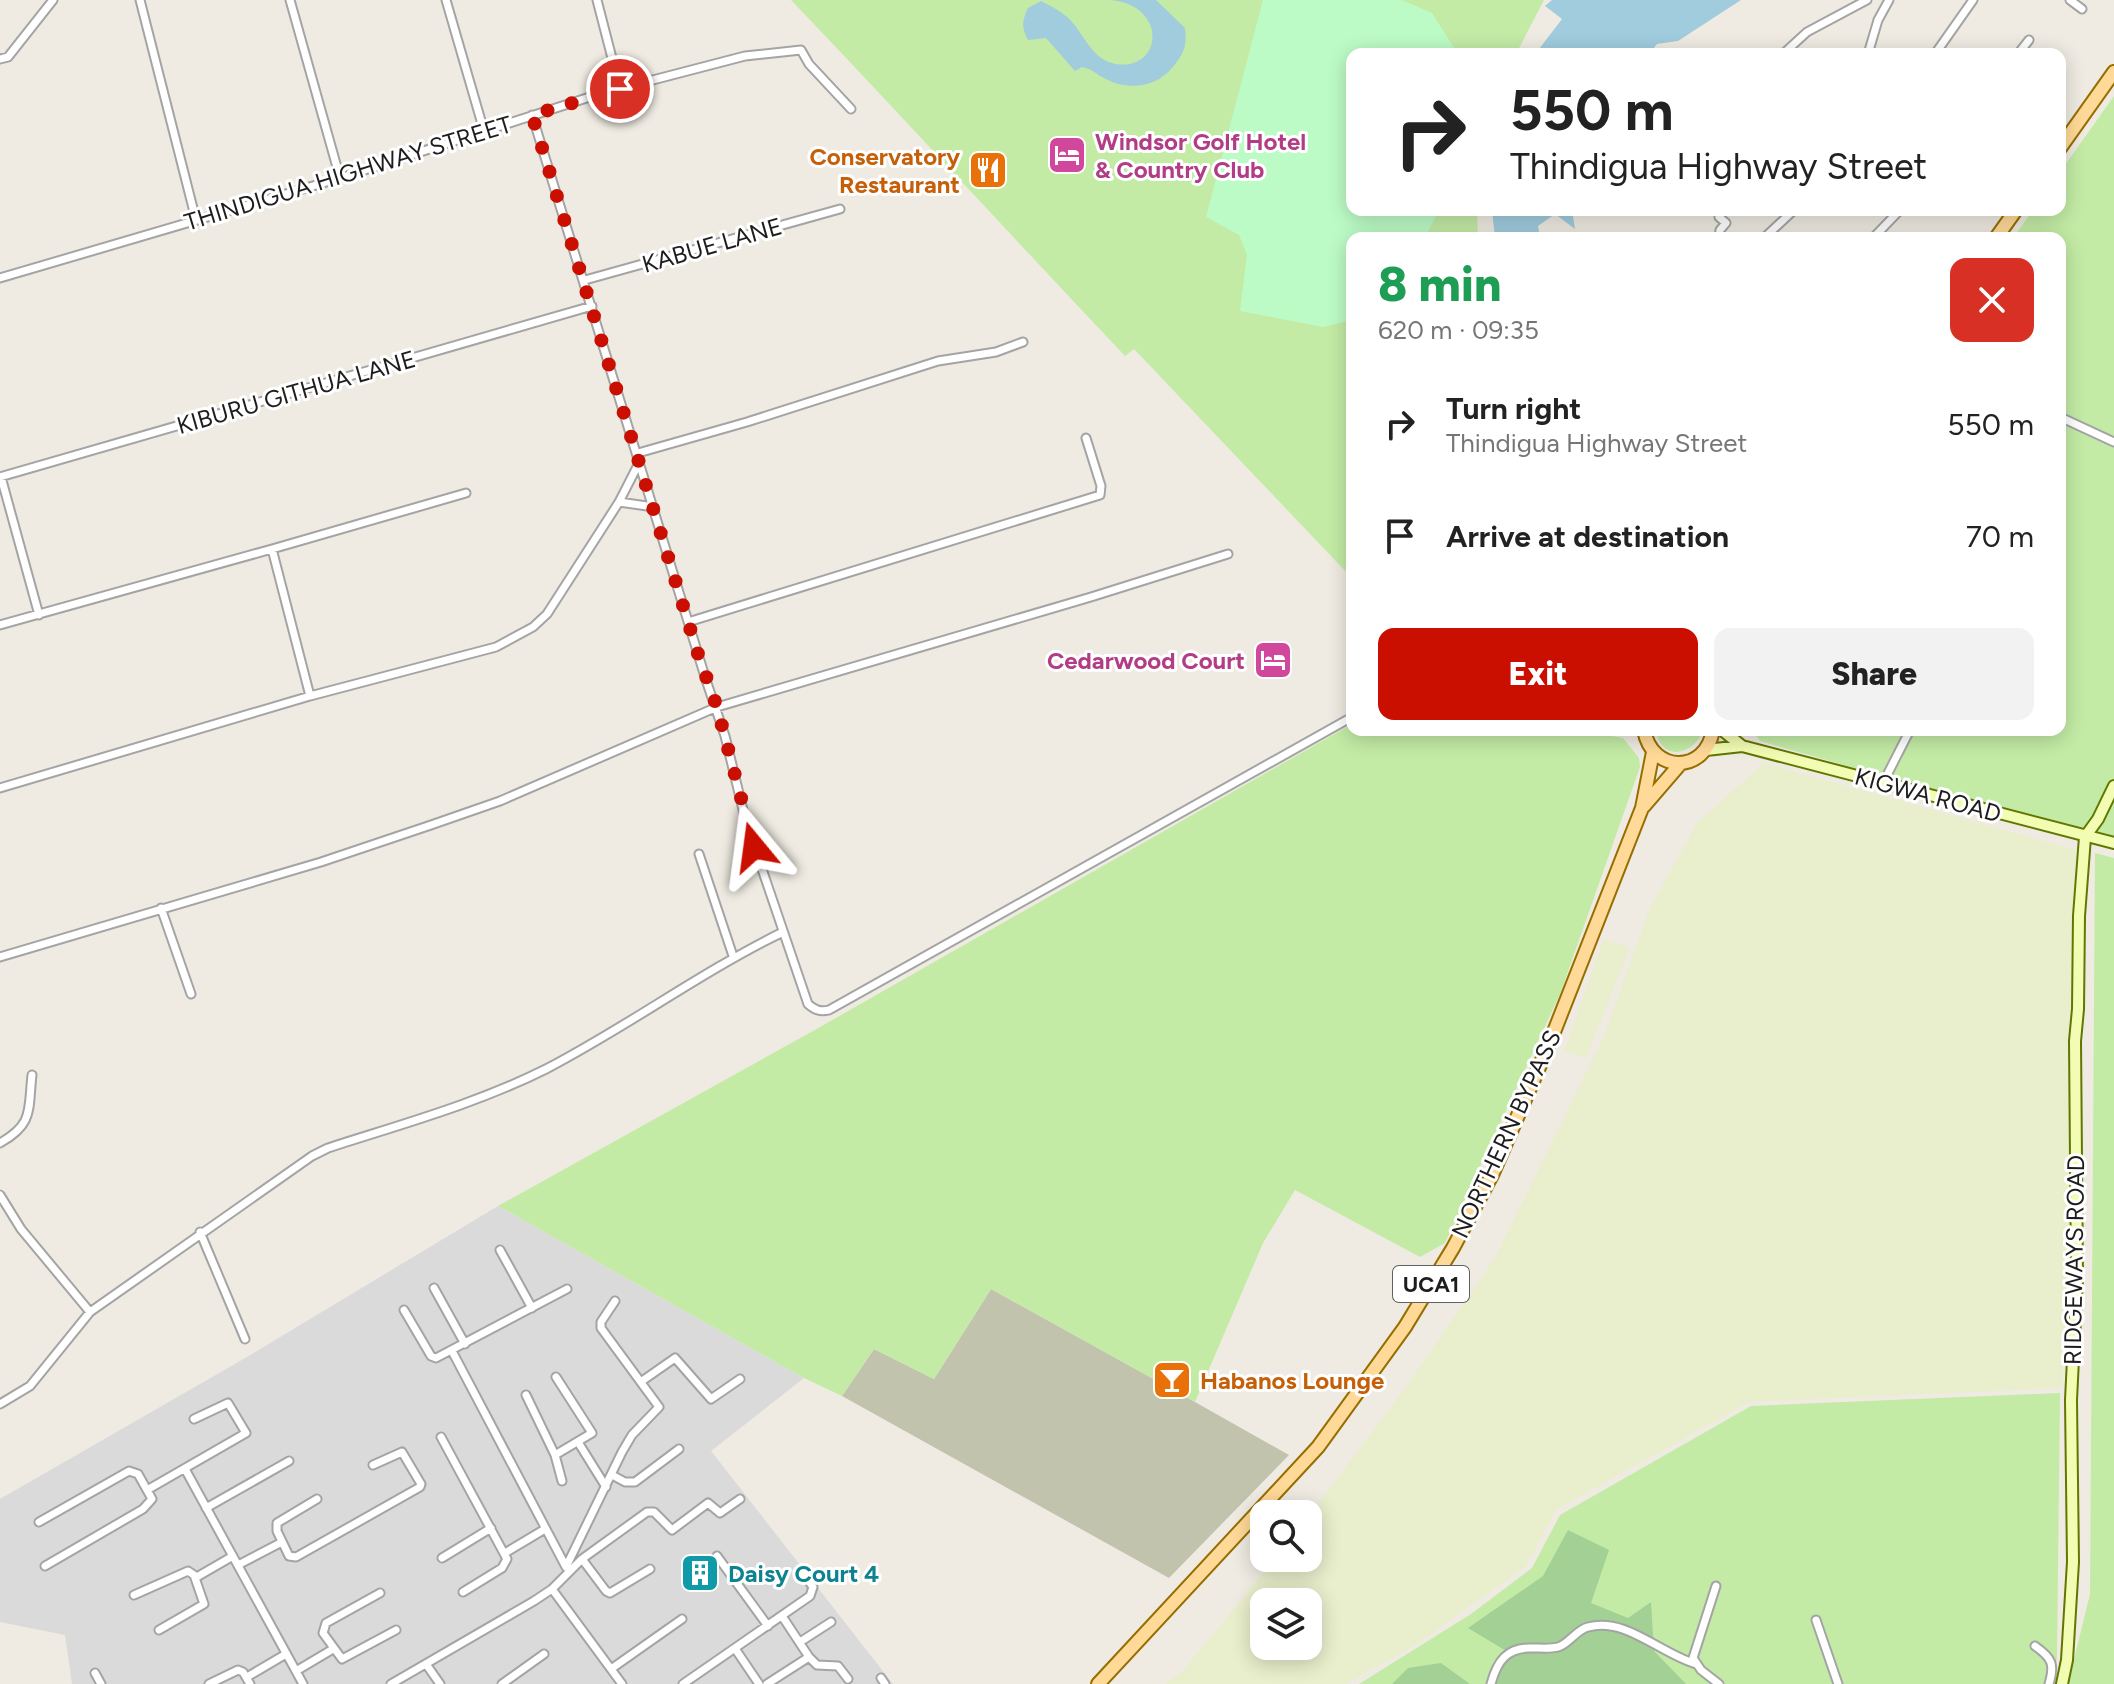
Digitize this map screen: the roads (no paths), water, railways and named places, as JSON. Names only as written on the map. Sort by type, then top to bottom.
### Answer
[{"type":"main road","points":[[2066,140],[2114,72]]},
{"type":"main road","points":[[1646,736],[1652,750],[1666,761],[1681,763],[1695,759],[1706,750],[1711,736]]},
{"type":"main road","name":"UCA1","points":[[1642,808],[1652,750]]},
{"type":"main road","name":"UCA1","points":[[1642,808],[1681,763]]},
{"type":"main road","name":"NORTHERN BYPASS","points":[[1098,1684],[1318,1447],[1405,1327],[1453,1248],[1492,1175],[1550,1042],[1642,808]]},
{"type":"street","points":[[0,59],[8,57],[53,0]]},
{"type":"street","points":[[140,0],[196,220]]},
{"type":"street","points":[[290,0],[340,178]]},
{"type":"street","points":[[446,0],[484,131]]},
{"type":"street","points":[[597,0],[620,89]]},
{"type":"street","points":[[1790,48],[1807,32],[1867,0]]},
{"type":"street","points":[[1870,48],[1878,20],[1889,0]]},
{"type":"street","points":[[1939,48],[1973,0]]},
{"type":"street","points":[[2070,0],[2082,9]]},
{"type":"street","points":[[2023,48],[2029,40]]},
{"type":"street","name":"THINDIGUA HIGHWAY STREET","points":[[0,278],[340,178],[532,115],[745,56],[801,50],[809,64],[851,109]]},
{"type":"street","points":[[532,115],[717,707],[746,822],[808,1004],[821,1012],[829,1010],[1346,720]]},
{"type":"street","name":"KABUE LANE","points":[[585,280],[840,209]]},
{"type":"street","points":[[1770,232],[1788,216]]},
{"type":"street","points":[[1879,232],[1894,216]]},
{"type":"street","points":[[1719,217],[1726,223],[1720,232]]},
{"type":"street","name":"KIBURU GITHUA LANE","points":[[1,477],[592,306]]},
{"type":"street","points":[[0,788],[310,696],[496,647],[524,633],[547,614],[619,502],[639,457],[938,361],[996,352],[1023,342]]},
{"type":"street","points":[[2066,420],[2114,442]]},
{"type":"street","points":[[688,622],[1100,495],[1101,486],[1086,438]]},
{"type":"street","points":[[1,477],[39,615]]},
{"type":"street","points":[[0,625],[466,493]]},
{"type":"street","points":[[619,502],[654,507]]},
{"type":"street","points":[[272,549],[310,696]]},
{"type":"street","points":[[0,957],[321,862],[500,801],[717,707],[1080,601],[1228,554]]},
{"type":"street","points":[[1641,736],[1652,750]]},
{"type":"street","points":[[1730,736],[1742,746]]},
{"type":"street","points":[[1883,783],[1907,736]]},
{"type":"street","points":[[1706,750],[1742,746]]},
{"type":"street","name":"KIGWA ROAD","points":[[1742,746],[2114,843]]},
{"type":"street","points":[[2085,837],[2098,819],[2114,786]]},
{"type":"street","name":"RIDGEWAYS ROAD","points":[[2062,1684],[2067,1660],[2073,1562],[2071,1400],[2077,1277],[2075,1041],[2085,837]]},
{"type":"street","points":[[699,854],[733,956]]},
{"type":"street","points":[[161,908],[191,994]]},
{"type":"street","points":[[0,1404],[30,1386],[90,1312],[312,1156],[497,1092],[548,1067],[733,956],[783,932]]},
{"type":"street","points":[[0,1143],[22,1129],[27,1119],[32,1075]]},
{"type":"street","points":[[0,1195],[21,1229],[90,1312]]},
{"type":"street","points":[[200,1232],[245,1339]]},
{"type":"street","points":[[500,1250],[532,1308]]},
{"type":"street","points":[[434,1288],[465,1344]]},
{"type":"street","points":[[404,1310],[431,1356],[436,1358],[567,1289]]},
{"type":"street","points":[[391,1684],[552,1589],[567,1570],[632,1435],[658,1409],[642,1381],[600,1325],[615,1301]]},
{"type":"street","points":[[452,1351],[567,1570]]},
{"type":"street","points":[[642,1381],[675,1358],[711,1399],[740,1379]]},
{"type":"street","points":[[555,1455],[589,1436],[592,1431],[556,1377]]},
{"type":"street","points":[[526,1395],[555,1455],[562,1481]]},
{"type":"street","points":[[147,1490],[246,1433],[228,1403],[194,1419]]},
{"type":"street","points":[[441,1437],[505,1553],[506,1563],[502,1568],[463,1592]]},
{"type":"street","points":[[578,1442],[606,1487]]},
{"type":"street","points":[[612,1475],[625,1482],[635,1482],[679,1449]]},
{"type":"street","points":[[317,1499],[277,1523],[289,1556],[296,1557],[420,1487],[419,1479],[402,1452],[373,1465]]},
{"type":"street","points":[[206,1508],[289,1461]]},
{"type":"street","points":[[185,1469],[303,1684]]},
{"type":"street","points":[[39,1522],[129,1471],[138,1474],[152,1499],[148,1506],[45,1566]]},
{"type":"street","points":[[567,1570],[647,1512],[654,1512],[672,1530],[708,1503],[720,1513],[740,1499]]},
{"type":"street","points":[[442,1558],[491,1528]]},
{"type":"street","points":[[505,1553],[545,1529]]},
{"type":"street","points":[[238,1565],[282,1542]]},
{"type":"street","points":[[195,1578],[233,1556]]},
{"type":"street","points":[[717,1556],[768,1626]]},
{"type":"street","points":[[582,1559],[610,1593],[650,1569]]},
{"type":"street","points":[[134,1595],[188,1571],[195,1578],[204,1604],[159,1630]]},
{"type":"street","points":[[683,1684],[807,1600],[814,1591],[801,1571]]},
{"type":"street","points":[[1696,1664],[1693,1652],[1716,1586]]},
{"type":"street","points":[[552,1589],[622,1684]]},
{"type":"street","points":[[380,1593],[323,1626],[323,1633],[339,1658],[345,1659],[396,1630]]},
{"type":"street","points":[[782,1616],[817,1665],[838,1666],[848,1679]]},
{"type":"street","points":[[611,1669],[682,1619]]},
{"type":"street","points":[[1816,1620],[1838,1684]]},
{"type":"street","points":[[800,1642],[831,1622]]},
{"type":"street","points":[[1491,1684],[1496,1666],[1509,1654],[1523,1648],[1559,1647],[1582,1628],[1603,1623],[1623,1628],[1674,1658],[1696,1664],[1719,1684]]},
{"type":"street","points":[[2035,1646],[2050,1657],[2054,1667],[2049,1684]]},
{"type":"street","points":[[296,1671],[333,1649]]},
{"type":"street","points":[[736,1650],[759,1684]]},
{"type":"street","points":[[209,1684],[238,1670],[249,1680],[286,1654]]},
{"type":"street","points":[[502,1684],[544,1654]]},
{"type":"street","points":[[767,1684],[809,1657]]},
{"type":"street","points":[[426,1664],[440,1684]]},
{"type":"street","points":[[95,1673],[101,1684]]},
{"type":"water","points":[[1111,0],[1156,0],[1185,28],[1182,54],[1165,75],[1149,83],[1122,85],[1082,67],[1075,71],[1046,38],[1028,40],[1024,17],[1028,8],[1041,1],[1069,19],[1101,58],[1116,64],[1131,64],[1143,58],[1150,48],[1150,25],[1143,14],[1130,5]]},
{"type":"water","points":[[1552,0],[1741,0],[1678,41],[1657,44],[1654,48],[1540,48],[1562,19],[1545,6]]},
{"type":"water","points":[[1493,216],[1552,216],[1538,226],[1539,232],[1494,232]]},
{"type":"water","points":[[1558,216],[1573,216],[1575,229]]},
{"type":"place","name":"Windsor Golf Hotel & Country Club","points":[[1067,155]]},
{"type":"place","name":"Conservatory Restaurant","points":[[988,170]]},
{"type":"place","name":"Cedarwood Court","points":[[1273,660]]},
{"type":"place","name":"Habanos Lounge","points":[[1172,1380]]},
{"type":"place","name":"Daisy Court 4","points":[[700,1573]]}]
